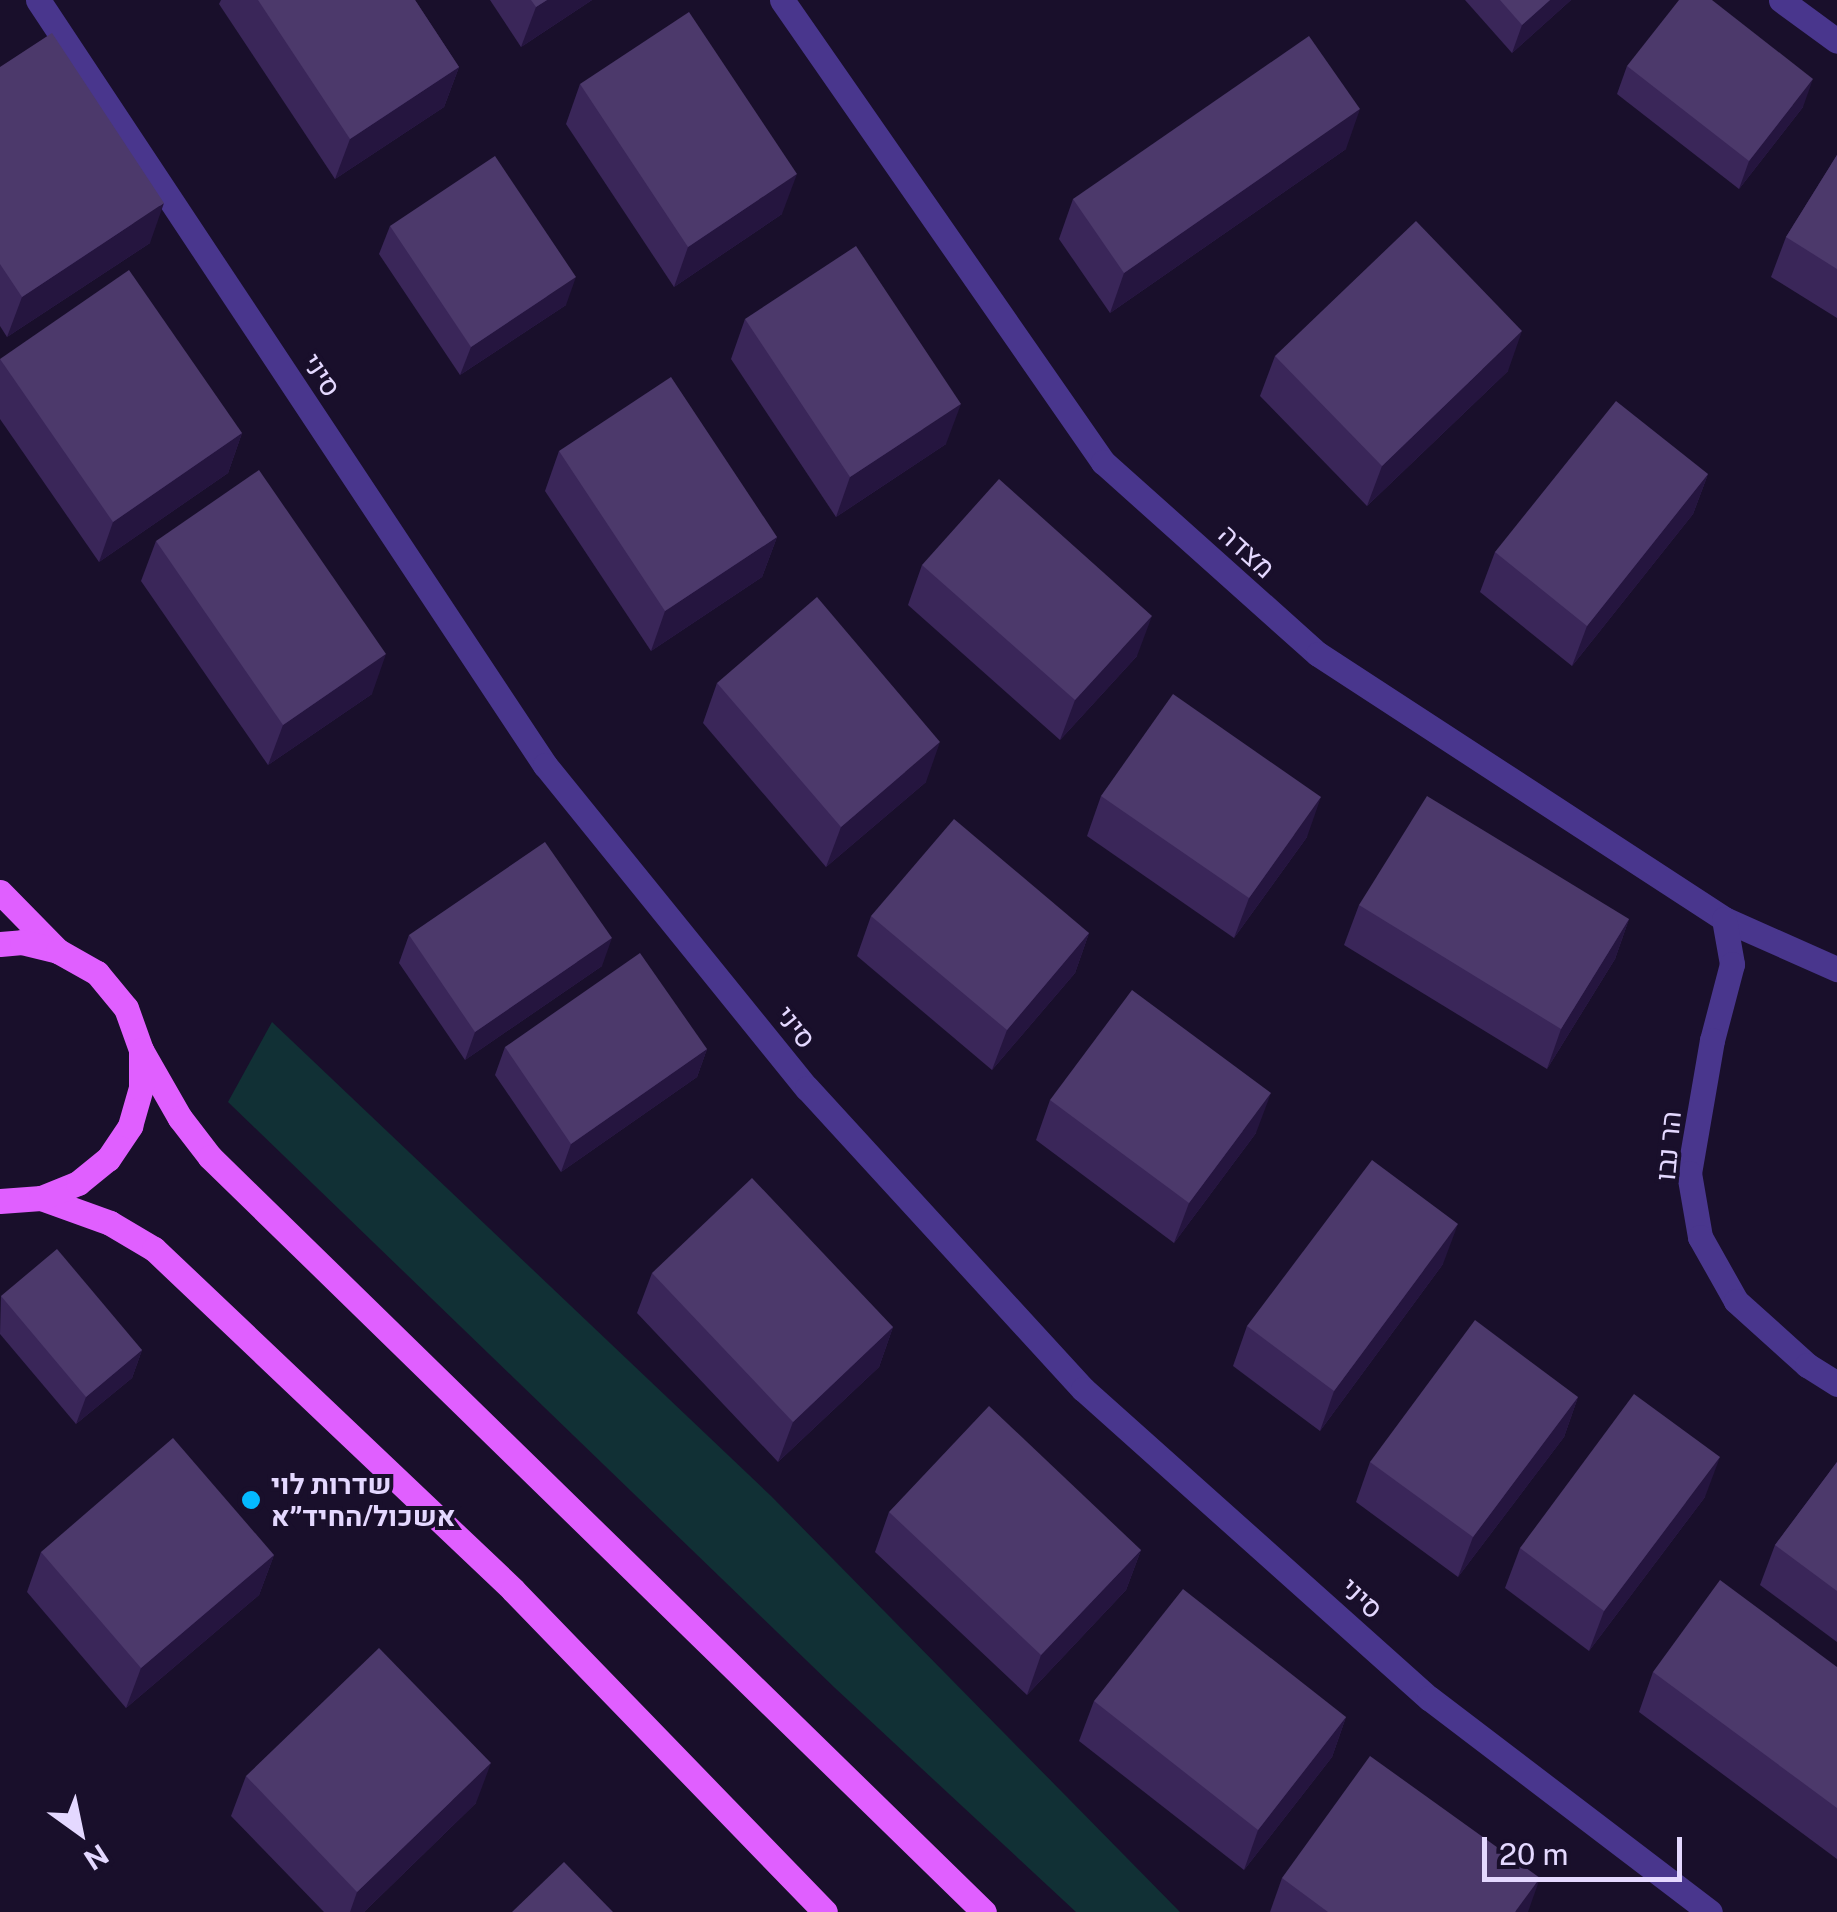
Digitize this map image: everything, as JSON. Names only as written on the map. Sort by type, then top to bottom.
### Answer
[{"type":"main road","points":[[0,892],[58,950],[97,973],[126,1008],[140,1050],[180,1118],[210,1156],[984,1912]]},
{"type":"main road","points":[[0,944],[22,942],[58,950]]},
{"type":"main road","points":[[0,1200],[41,1198],[78,1184],[108,1159],[130,1126],[140,1088],[140,1050]]},
{"type":"main road","points":[[41,1198],[110,1223],[154,1249],[513,1590],[825,1912]]},
{"type":"street","name":"סיני","points":[[38,0],[545,764],[807,1088],[1082,1389],[1428,1698],[1710,1912]]},
{"type":"street","name":"מצדה","points":[[782,0],[1102,462],[1318,654],[1724,919],[1837,969]]},
{"type":"street","points":[[1780,0],[1837,41]]},
{"type":"street","name":"הר נבו","points":[[1724,919],[1732,964],[1712,1040],[1689,1174],[1700,1237],[1736,1302],[1806,1364],[1837,1384]]},
{"type":"green space","points":[[272,1022],[771,1496],[1180,1912],[1076,1912],[835,1688],[228,1102]]},
{"type":"building","points":[[258,0],[415,0],[459,67],[350,139]]},
{"type":"building","points":[[1500,0],[1550,0],[1522,25]]},
{"type":"building","points":[[1679,0],[1712,0],[1813,79],[1749,161],[1627,66]]},
{"type":"building","points":[[689,12],[797,174],[688,247],[580,84]]},
{"type":"building","points":[[52,33],[164,203],[22,297],[0,264],[0,67]]},
{"type":"building","points":[[1309,36],[1360,109],[1124,273],[1073,199]]},
{"type":"building","points":[[1837,155],[1837,269],[1786,237]]},
{"type":"building","points":[[495,156],[576,277],[471,347],[390,226]]},
{"type":"building","points":[[1416,221],[1522,331],[1382,466],[1275,356]]},
{"type":"building","points":[[856,246],[961,404],[850,477],[745,319]]},
{"type":"building","points":[[129,270],[242,433],[113,522],[0,359]]},
{"type":"building","points":[[671,377],[777,537],[665,611],[559,451]]},
{"type":"building","points":[[1616,401],[1708,474],[1587,626],[1495,552]]},
{"type":"building","points":[[259,470],[386,654],[283,725],[156,541]]},
{"type":"building","points":[[999,479],[1152,616],[1075,700],[922,565]]},
{"type":"building","points":[[817,597],[940,742],[841,827],[717,683]]},
{"type":"building","points":[[1173,694],[1321,797],[1249,898],[1101,796]]},
{"type":"building","points":[[1427,796],[1629,919],[1561,1029],[1359,905]]},
{"type":"building","points":[[954,819],[1089,933],[1007,1030],[871,916]]},
{"type":"building","points":[[545,842],[612,938],[475,1032],[409,935]]},
{"type":"building","points":[[640,953],[707,1049],[571,1144],[505,1047]]},
{"type":"building","points":[[1132,990],[1271,1093],[1189,1203],[1050,1100]]},
{"type":"building","points":[[1372,1160],[1458,1224],[1334,1391],[1247,1326]]},
{"type":"building","points":[[752,1178],[893,1327],[793,1422],[652,1273]]},
{"type":"building","points":[[57,1249],[142,1350],[86,1397],[1,1296]]},
{"type":"building","points":[[1475,1320],[1578,1397],[1473,1537],[1370,1462]]},
{"type":"building","points":[[1634,1394],[1720,1457],[1604,1611],[1520,1548]]},
{"type":"building","points":[[989,1406],[1141,1550],[1041,1655],[889,1512]]},
{"type":"building","points":[[173,1438],[274,1555],[141,1668],[41,1552]]},
{"type":"building","points":[[1837,1462],[1837,1591],[1775,1545]]},
{"type":"building","points":[[1720,1580],[1837,1667],[1837,1808],[1653,1672]]},
{"type":"building","points":[[1183,1589],[1346,1717],[1258,1830],[1094,1701]]},
{"type":"building","points":[[379,1648],[491,1763],[357,1892],[246,1776]]},
{"type":"building","points":[[1370,1756],[1540,1878],[1515,1912],[1328,1912],[1282,1878]]},
{"type":"building","points":[[564,1862],[613,1912],[512,1912]]},
{"type":"place","name":"שדרות לוי אשכול/החיד״א","points":[[251,1500]]}]
